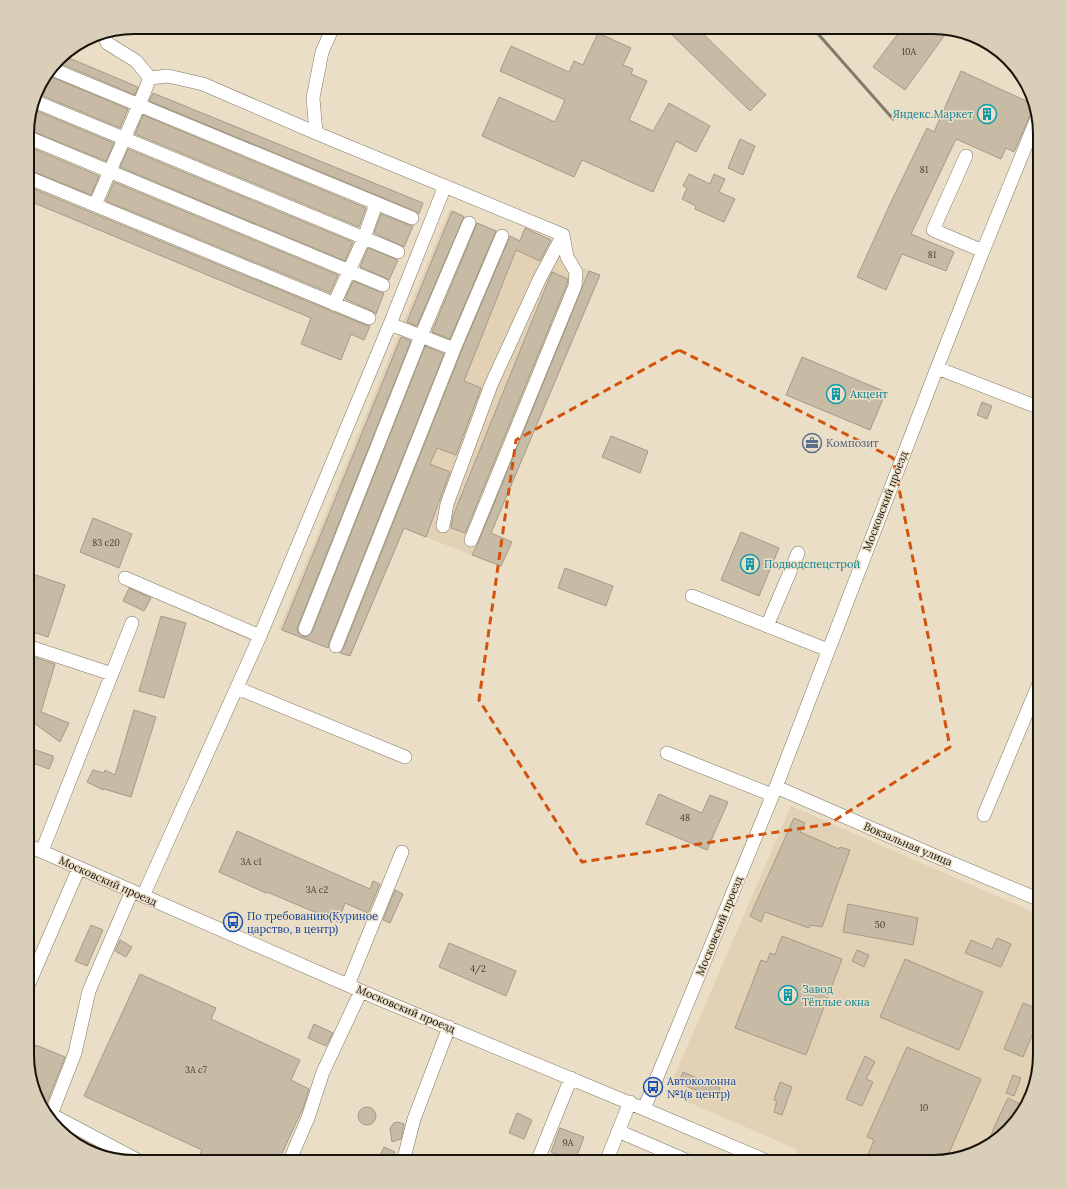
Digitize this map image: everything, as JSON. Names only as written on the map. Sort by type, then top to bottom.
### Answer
[{"type":"street","points":[[316,133],[313,98],[322,52],[330,34]]},
{"type":"street","points":[[106,38],[107,43],[136,60],[150,78]]},
{"type":"street","points":[[57,71],[412,218]]},
{"type":"street","points":[[150,78],[168,76],[203,84],[316,133],[564,235]]},
{"type":"street","points":[[94,205],[150,78]]},
{"type":"street","points":[[39,103],[398,252]]},
{"type":"street","name":"Московский проезд","points":[[34,848],[361,991],[644,1109],[774,791],[937,368],[1033,128]]},
{"type":"street","points":[[34,140],[383,285]]},
{"type":"street","points":[[966,156],[933,230],[983,251]]},
{"type":"street","points":[[34,180],[370,318]]},
{"type":"street","points":[[52,1112],[75,1053],[89,991],[138,894],[260,636],[390,324],[445,186]]},
{"type":"street","points":[[334,304],[364,238],[376,204]]},
{"type":"street","points":[[305,629],[421,336],[469,223]]},
{"type":"street","points":[[443,526],[447,504],[491,385],[540,278],[564,235]]},
{"type":"street","points":[[470,540],[575,286],[576,272],[566,257],[564,235]]},
{"type":"street","points":[[336,646],[454,349],[502,236]]},
{"type":"street","points":[[390,324],[454,349]]},
{"type":"street","points":[[937,368],[1033,405]]},
{"type":"street","points":[[767,626],[798,553]]},
{"type":"street","points":[[125,578],[260,636]]},
{"type":"street","points":[[692,596],[828,650]]},
{"type":"street","points":[[42,852],[132,623]]},
{"type":"street","points":[[34,648],[112,674]]},
{"type":"street","points":[[236,688],[405,757]]},
{"type":"street","points":[[984,815],[1033,698]]},
{"type":"street","name":"Вокзальная улица","points":[[667,753],[774,791],[1033,897]]},
{"type":"street","points":[[348,985],[402,852]]},
{"type":"street","points":[[34,972],[80,868]]},
{"type":"street","points":[[292,1155],[308,1118],[323,1072],[361,991]]},
{"type":"street","points":[[405,1155],[414,1119],[449,1027]]},
{"type":"street","points":[[540,1155],[571,1078]]},
{"type":"street","points":[[609,1155],[630,1102]]},
{"type":"street","points":[[644,1109],[752,1155]]},
{"type":"street","points":[[62,1124],[125,1154]]},
{"type":"street","points":[[618,1131],[674,1155]]},
{"type":"highlighted area","points":[[679,350],[893,458],[950,747],[829,824],[582,862],[479,700],[516,440]]},
{"type":"shaded area","points":[[449,210],[600,275],[491,533],[512,542],[501,566],[404,529],[350,656],[279,629]]},
{"type":"shaded area","points":[[791,806],[1033,912],[1033,1062],[1031,1075],[1023,1099],[1016,1111],[999,1130],[977,1145],[953,1153],[933,1155],[799,1155],[796,1149],[667,1093]]},
{"type":"building","points":[[598,34],[631,48],[623,65],[633,69],[631,74],[647,81],[629,120],[653,131],[669,103],[710,126],[696,152],[676,141],[653,192],[582,160],[574,177],[482,136],[499,97],[555,122],[565,100],[500,71],[511,46],[569,72],[574,61],[583,65]]},
{"type":"building","points":[[671,34],[703,34],[766,95],[750,111]]},
{"type":"building","points":[[898,34],[940,34],[944,36],[905,90],[873,67]]},
{"type":"building","points":[[69,58],[138,87],[135,95],[63,64]]},
{"type":"building","points":[[961,71],[1028,102],[1031,113],[1014,152],[1006,148],[1001,159],[956,139],[911,234],[954,252],[946,271],[902,254],[886,290],[857,277],[927,128],[934,132]]},
{"type":"building","points":[[52,77],[128,109],[120,128],[42,95],[47,84]]},
{"type":"building","points":[[153,93],[423,203],[419,214],[415,211],[149,101]]},
{"type":"building","points":[[37,111],[114,143],[106,161],[34,132]]},
{"type":"building","points":[[143,115],[366,208],[359,227],[135,134]]},
{"type":"building","points":[[740,139],[755,146],[743,175],[728,168]]},
{"type":"building","points":[[34,149],[99,176],[91,195],[34,172]]},
{"type":"building","points":[[128,149],[353,242],[345,261],[120,167]]},
{"type":"building","points":[[689,174],[710,184],[714,174],[725,179],[719,192],[735,199],[724,222],[695,209],[696,206],[682,199],[687,188],[683,186]]},
{"type":"building","points":[[114,182],[338,275],[330,293],[106,201]]},
{"type":"building","points":[[34,189],[370,326],[364,340],[351,334],[341,360],[301,344],[311,318],[34,203]]},
{"type":"building","points":[[452,211],[464,217],[417,326],[407,322]]},
{"type":"building","points":[[381,214],[413,226],[404,247],[374,233]]},
{"type":"building","points":[[477,223],[496,231],[450,339],[432,332]]},
{"type":"building","points":[[525,228],[551,240],[540,261],[516,250],[464,381],[481,388],[456,455],[437,448],[430,464],[450,472],[426,537],[404,528],[350,656],[340,653],[343,649],[461,352],[510,236],[520,241]]},
{"type":"building","points":[[368,248],[398,260],[389,280],[360,267]]},
{"type":"building","points":[[589,271],[600,275],[491,533],[512,542],[501,566],[472,555]]},
{"type":"building","points":[[552,272],[568,279],[567,284],[465,533],[451,528],[453,516]]},
{"type":"building","points":[[353,281],[384,293],[376,314],[345,299]]},
{"type":"building","points":[[401,337],[411,341],[298,626],[297,631],[302,636],[307,637],[312,632],[425,346],[444,354],[328,648],[282,630]]},
{"type":"building","name":"Акцент","points":[[802,357],[886,392],[870,430],[786,395]]},
{"type":"building","points":[[982,402],[992,406],[987,419],[977,415]]},
{"type":"building","points":[[611,436],[648,451],[640,473],[602,457]]},
{"type":"building","points":[[93,518],[132,534],[119,568],[80,552]]},
{"type":"building","name":"Подводспецстрой","points":[[741,532],[779,548],[759,596],[721,580]]},
{"type":"building","points":[[565,568],[613,586],[606,606],[558,588]]},
{"type":"building","points":[[34,574],[65,585],[48,637],[34,632]]},
{"type":"building","points":[[129,588],[151,598],[144,611],[123,601]]},
{"type":"building","points":[[161,616],[186,623],[164,698],[139,691]]},
{"type":"building","points":[[34,657],[55,664],[41,712],[69,723],[60,742],[34,723]]},
{"type":"building","points":[[134,710],[156,717],[131,797],[104,789],[103,790],[87,782],[93,770],[104,773],[105,770],[115,775]]},
{"type":"building","points":[[34,749],[53,756],[49,769],[34,764]]},
{"type":"building","points":[[659,794],[702,813],[710,795],[728,802],[707,850],[646,824]]},
{"type":"building","points":[[794,818],[805,823],[800,832],[839,849],[840,847],[850,850],[822,927],[810,925],[809,928],[765,912],[761,922],[750,916]]},
{"type":"building","points":[[237,831],[370,889],[373,881],[380,884],[368,913],[345,903],[338,922],[219,872]]},
{"type":"building","points":[[395,890],[403,894],[390,923],[383,920]]},
{"type":"building","points":[[848,904],[918,918],[913,945],[843,932]]},
{"type":"building","points":[[91,925],[103,930],[87,966],[75,961]]},
{"type":"building","name":"Завод Тёплые окна","points":[[782,936],[842,959],[806,1055],[735,1028],[761,960],[767,962],[770,953],[775,955]]},
{"type":"building","points":[[997,938],[1011,944],[1001,967],[965,953],[971,940],[992,949]]},
{"type":"building","points":[[120,940],[132,947],[126,957],[115,951]]},
{"type":"building","points":[[449,943],[516,971],[506,996],[439,967]]},
{"type":"building","points":[[857,950],[869,955],[864,967],[852,961]]},
{"type":"building","points":[[905,959],[983,992],[959,1050],[880,1017]]},
{"type":"building","points":[[140,974],[216,1008],[211,1019],[300,1060],[291,1080],[309,1089],[303,1108],[281,1155],[200,1155],[202,1150],[84,1096]]},
{"type":"building","points":[[1023,1003],[1033,1007],[1033,1033],[1023,1057],[1004,1049]]},
{"type":"building","points":[[314,1024],[333,1033],[326,1046],[308,1038]]},
{"type":"building","points":[[36,1045],[65,1057],[46,1104],[39,1087],[36,1075],[34,1049]]},
{"type":"building","points":[[907,1047],[981,1079],[949,1154],[868,1155],[874,1140],[867,1137]]},
{"type":"building","points":[[865,1056],[875,1062],[866,1079],[873,1082],[862,1106],[846,1099]]},
{"type":"building","points":[[683,1072],[720,1088],[716,1099],[679,1083]]},
{"type":"building","points":[[1013,1075],[1021,1078],[1014,1096],[1006,1093]]},
{"type":"building","points":[[780,1082],[792,1087],[782,1115],[774,1112],[777,1101],[774,1100]]},
{"type":"building","points":[[1008,1098],[1020,1104],[1008,1121],[991,1137]]},
{"type":"building","points":[[367,1107],[373,1110],[376,1116],[373,1122],[367,1125],[361,1122],[358,1116],[361,1110]]},
{"type":"building","points":[[517,1113],[532,1120],[524,1139],[509,1133]]},
{"type":"building","points":[[397,1122],[404,1124],[401,1139],[392,1142],[390,1128]]},
{"type":"building","points":[[560,1128],[584,1137],[577,1155],[559,1155],[551,1152]]},
{"type":"building","points":[[384,1147],[395,1152],[394,1155],[380,1155]]},
{"type":"railway","points":[[818,34],[893,119]]},
{"type":"place","name":"Яндекс.Маркет","points":[[987,114]]},
{"type":"place","name":"Акцент","points":[[836,394]]},
{"type":"place","name":"Композит","points":[[812,443]]},
{"type":"place","name":"Подводспецстрой","points":[[750,564]]},
{"type":"place","name":"По требованию(Куриное царство, в центр)","points":[[233,922]]},
{"type":"place","name":"Завод Тёплые окна","points":[[788,995]]},
{"type":"place","name":"Автоколонна №1(в центр)","points":[[653,1087]]}]
